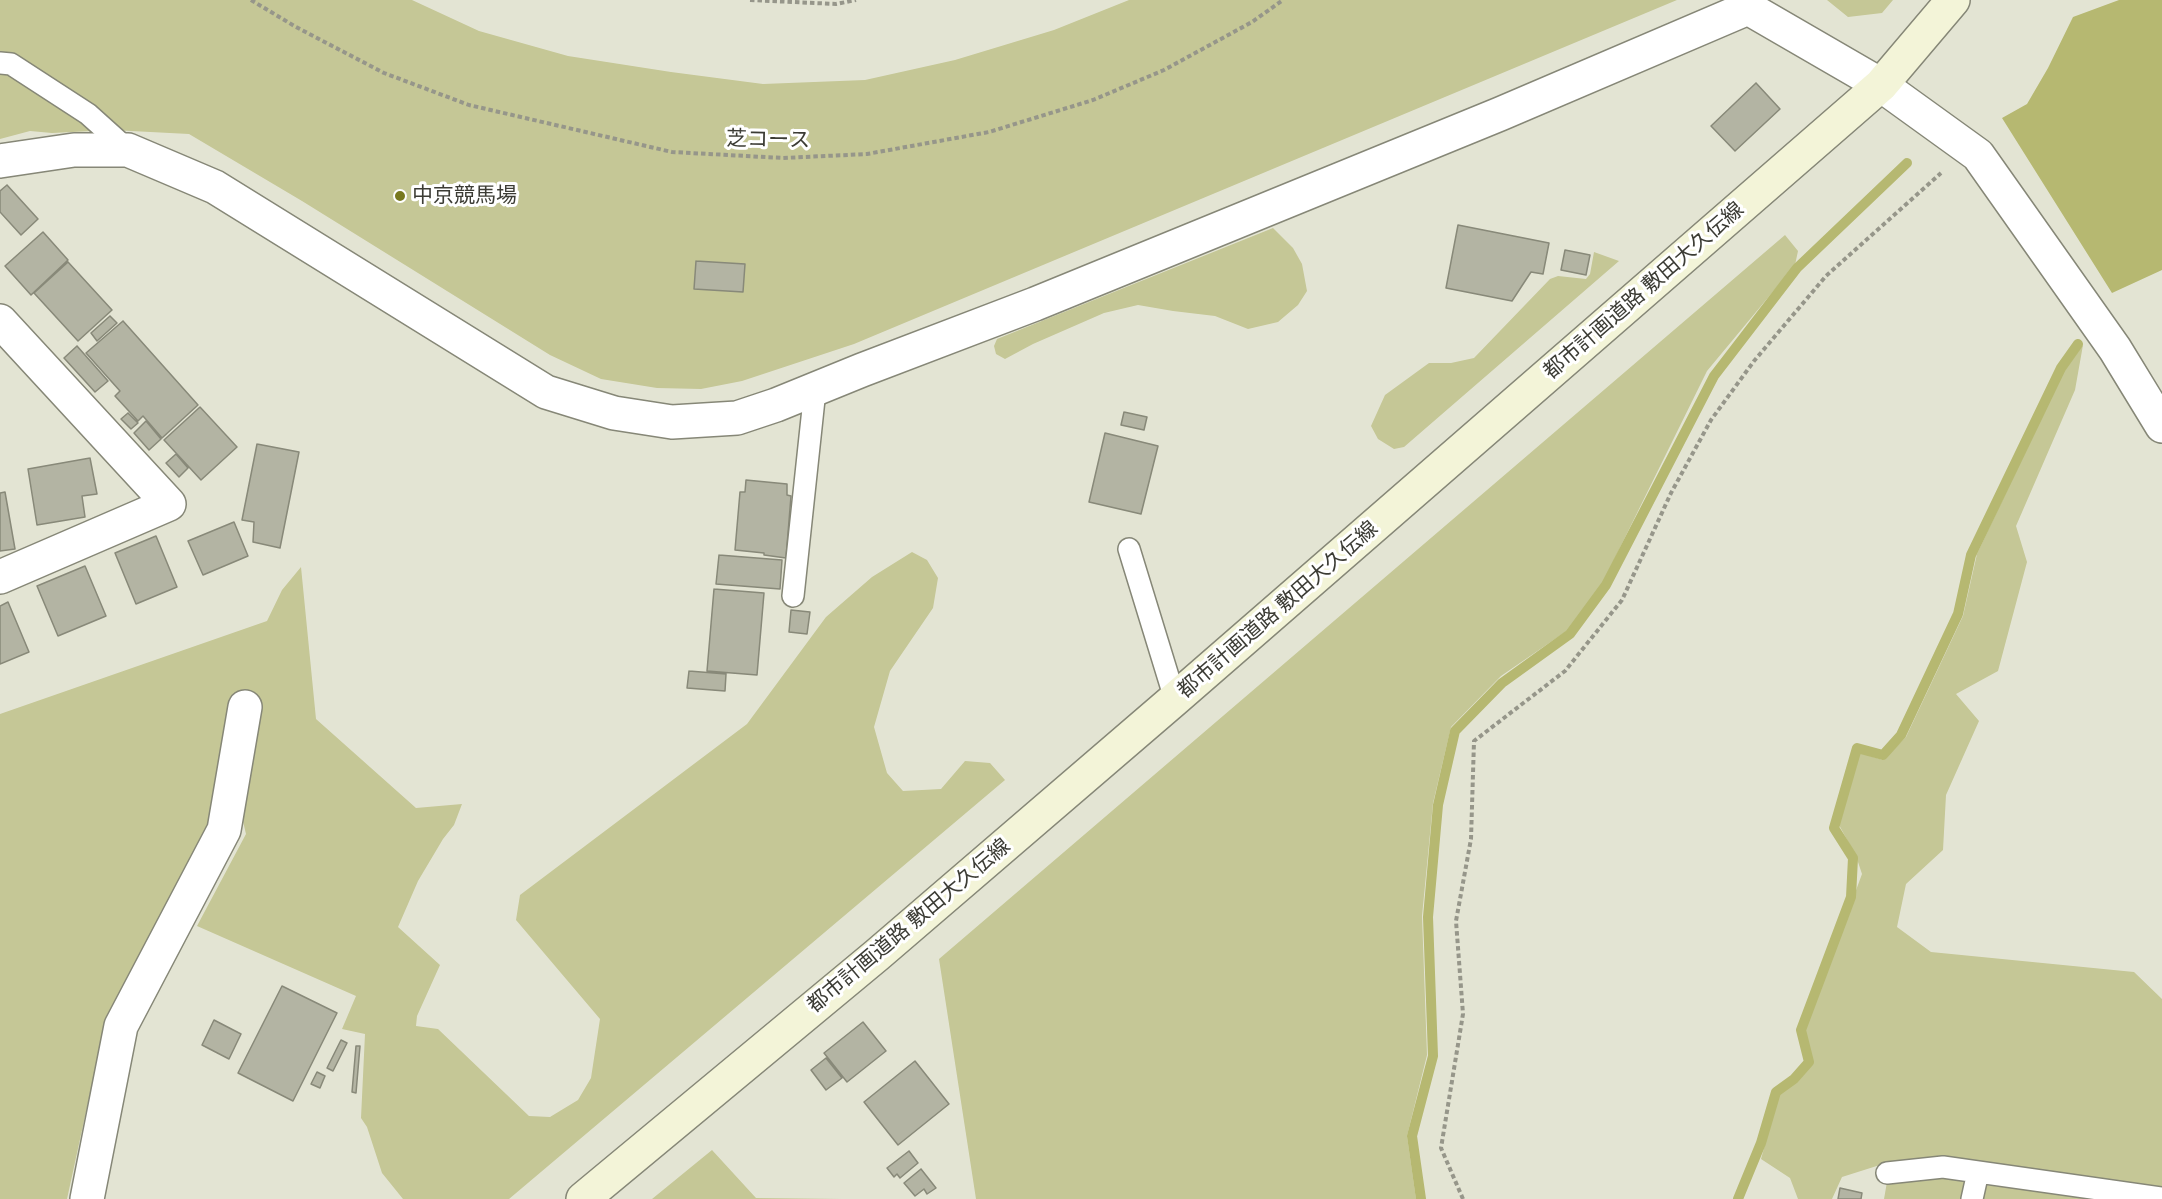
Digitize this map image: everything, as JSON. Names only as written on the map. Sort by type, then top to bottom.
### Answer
[{"type":"street","name":"都市計画道路 敷田大久伝線","points":[[583,1199],[877,955],[1881,85],[1953,0]]},
{"type":"street","points":[[0,161],[74,150],[128,150],[215,187],[546,392],[614,413],[672,422],[737,418],[815,390],[1179,245],[1500,114],[1748,8],[1881,85],[1978,155],[2108,339],[2162,426]]},
{"type":"street","points":[[0,321],[169,504],[0,577]]},
{"type":"street","points":[[87,1199],[121,1026],[224,830],[245,707]]},
{"type":"lane","points":[[0,63],[11,64],[88,114],[128,150]]},
{"type":"lane","points":[[793,596],[815,390]]},
{"type":"lane","points":[[1129,549],[1175,699]]},
{"type":"lane","points":[[1887,1173],[1943,1167],[2162,1198]]},
{"type":"lane","points":[[1972,1199],[1978,1172]]},
{"type":"path","name":"芝コース","points":[[251,0],[384,73],[469,105],[672,152],[783,158],[867,154],[989,132],[1093,100],[1164,70],[1252,22],[1283,0]]},
{"type":"path","points":[[750,0],[836,4],[856,0]]},
{"type":"path","points":[[1463,1199],[1441,1148],[1463,1014],[1456,921],[1471,839],[1474,741],[1565,671],[1622,600],[1671,493],[1711,420],[1754,361],[1826,276],[1968,148]]},
{"type":"shaded area","points":[[0,0],[412,0],[479,31],[568,56],[763,84],[865,80],[955,60],[1054,30],[1129,0],[1677,0],[854,344],[742,381],[701,389],[657,388],[601,379],[550,355],[302,201],[189,134],[112,130],[52,133],[30,131],[0,139]]},
{"type":"shaded area","points":[[1827,0],[1893,0],[1882,13],[1848,17]]},
{"type":"shaded area","points":[[2119,0],[2162,0],[2162,270],[2112,293],[2002,118],[2027,104],[2073,17]]},
{"type":"shaded area","points":[[1273,228],[1293,248],[1302,264],[1307,291],[1298,305],[1278,322],[1248,329],[1215,316],[1138,305],[1104,313],[1033,344],[1005,359],[996,354],[994,346],[997,339]]},
{"type":"shaded area","points":[[1785,235],[1798,251],[1795,265],[1707,371],[1602,584],[1568,630],[1501,676],[1451,727],[1433,803],[1422,916],[1427,1055],[1407,1136],[1416,1199],[976,1199],[939,959]]},
{"type":"shaded area","points":[[1594,252],[1619,261],[1404,447],[1394,449],[1378,439],[1371,426],[1385,395],[1429,363],[1451,363],[1474,358],[1550,279],[1558,276],[1586,279],[1590,274]]},
{"type":"shaded area","points":[[2083,345],[2075,390],[2016,526],[2027,562],[1998,671],[1956,694],[1979,721],[1946,795],[1943,850],[1906,884],[1897,927],[1931,952],[2134,972],[2162,999],[2162,1187],[2160,1189],[1945,1160],[1883,1164],[1842,1177],[1832,1199],[1798,1199],[1790,1178],[1761,1159],[1779,1095],[1795,1082],[1812,1062],[1805,1029],[1862,874],[1856,856],[1839,825],[1860,753],[1883,760],[1906,737],[1963,616],[1977,554],[2063,372]]},
{"type":"shaded area","points":[[912,552],[927,560],[938,578],[933,608],[890,671],[874,727],[887,773],[903,791],[941,789],[965,761],[990,763],[1005,780],[509,1199],[403,1199],[382,1173],[367,1127],[361,1118],[365,1034],[342,1029],[356,996],[197,926],[246,834],[236,792],[213,820],[183,871],[146,948],[107,1015],[67,1199],[0,1199],[0,714],[267,621],[282,590],[301,567],[316,719],[416,808],[462,804],[454,825],[418,881],[398,927],[440,965],[417,1016],[416,1026],[438,1029],[529,1116],[550,1117],[578,1100],[591,1078],[600,1019],[516,920],[520,895],[747,724],[826,617],[872,577]]},
{"type":"shaded area","points":[[712,1150],[756,1198],[842,1199],[652,1199]]},
{"type":"shaded area","points":[[1942,1175],[1966,1180],[1962,1199],[1884,1199],[1887,1182]]},
{"type":"shaded area","points":[[1984,1185],[2117,1199],[1981,1199]]},
{"type":"building","points":[[1756,83],[1780,109],[1735,151],[1711,126]]},
{"type":"building","points":[[7,185],[38,219],[21,235],[0,212],[0,191]]},
{"type":"building","points":[[1458,225],[1549,243],[1543,274],[1531,272],[1512,301],[1446,288]]},
{"type":"building","points":[[43,232],[68,260],[31,295],[5,266]]},
{"type":"building","points":[[1565,250],[1590,255],[1586,275],[1561,270]]},
{"type":"building","points":[[696,261],[745,264],[743,292],[694,289]]},
{"type":"building","points":[[68,262],[112,310],[78,341],[34,293]]},
{"type":"building","points":[[110,316],[117,323],[97,341],[91,333]]},
{"type":"building","points":[[123,321],[198,405],[162,438],[143,416],[138,421],[115,396],[120,391],[86,353]]},
{"type":"building","points":[[77,346],[108,381],[95,392],[64,358]]},
{"type":"building","points":[[200,407],[237,447],[201,480],[164,440]]},
{"type":"building","points":[[1124,412],[1147,417],[1144,430],[1121,425]]},
{"type":"building","points":[[128,413],[138,423],[131,429],[121,419]]},
{"type":"building","points":[[146,421],[161,439],[149,450],[134,433]]},
{"type":"building","points":[[1105,433],[1158,446],[1141,514],[1089,502]]},
{"type":"building","points":[[257,444],[299,452],[280,548],[253,542],[254,522],[242,520]]},
{"type":"building","points":[[176,454],[188,468],[179,477],[166,463]]},
{"type":"building","points":[[90,458],[97,494],[82,496],[85,517],[37,525],[28,469]]},
{"type":"building","points":[[746,480],[787,484],[787,495],[791,496],[786,558],[735,550],[740,492],[745,492]]},
{"type":"building","points":[[5,492],[15,549],[0,551],[0,493]]},
{"type":"building","points":[[234,522],[248,556],[203,575],[188,541]]},
{"type":"building","points":[[156,536],[177,587],[136,604],[115,553]]},
{"type":"building","points":[[719,555],[782,560],[780,589],[716,584]]},
{"type":"building","points":[[85,566],[106,616],[58,636],[37,586]]},
{"type":"building","points":[[714,589],[764,593],[757,675],[707,671]]},
{"type":"building","points":[[8,602],[29,652],[0,664],[0,606]]},
{"type":"building","points":[[791,610],[810,612],[807,634],[789,632]]},
{"type":"building","points":[[689,671],[726,674],[725,691],[687,688]]},
{"type":"building","points":[[282,986],[337,1013],[293,1101],[238,1073]]},
{"type":"building","points":[[214,1020],[241,1034],[229,1059],[202,1045]]},
{"type":"building","points":[[863,1022],[886,1051],[847,1082],[824,1053]]},
{"type":"building","points":[[341,1040],[347,1043],[333,1071],[327,1068]]},
{"type":"building","points":[[356,1046],[360,1046],[356,1093],[352,1092]]},
{"type":"building","points":[[826,1058],[842,1078],[826,1090],[811,1070]]},
{"type":"building","points":[[915,1061],[949,1104],[898,1145],[864,1102]]},
{"type":"building","points":[[317,1072],[325,1076],[320,1088],[311,1084]]},
{"type":"building","points":[[909,1151],[918,1163],[900,1178],[897,1174],[894,1177],[887,1168]]},
{"type":"building","points":[[921,1169],[936,1188],[927,1194],[924,1189],[915,1196],[904,1183]]},
{"type":"building","points":[[1840,1188],[1862,1193],[1861,1199],[1838,1199]]},
{"type":"waterway","points":[[1421,1199],[1412,1136],[1433,1056],[1428,917],[1438,805],[1455,731],[1502,683],[1570,634],[1606,585],[1714,376],[1797,268],[1907,163]]},
{"type":"waterway","points":[[1738,1199],[1761,1143],[1776,1092],[1794,1079],[1809,1062],[1801,1030],[1851,897],[1853,858],[1834,828],[1857,748],[1883,755],[1901,735],[1958,614],[1971,555],[2061,368],[2078,344]]},
{"type":"place","name":"中京競馬場","points":[[400,196]]}]
